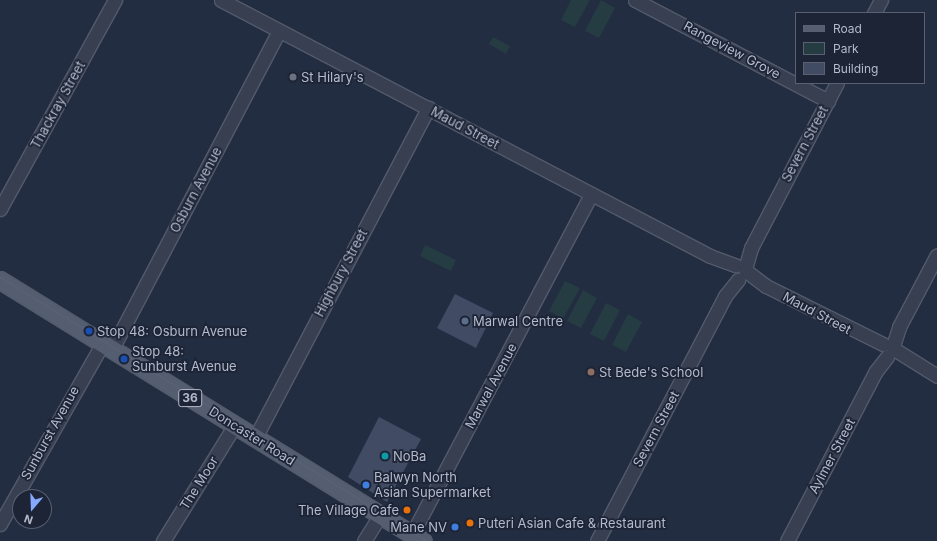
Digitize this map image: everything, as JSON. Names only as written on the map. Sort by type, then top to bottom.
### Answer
[{"type":"main road","name":"Doncaster Road","points":[[0,280],[417,538]]},
{"type":"street","name":"Thackray Street","points":[[0,210],[115,0]]},
{"type":"street","name":"Rangeview Grove","points":[[636,0],[795,84]]},
{"type":"street","points":[[875,12],[881,0]]},
{"type":"street","name":"Maud Street","points":[[226,1],[279,31],[937,376]]},
{"type":"street","name":"Osburn Avenue","points":[[107,346],[279,31]]},
{"type":"street","name":"Rangeview Grove","points":[[796,84],[828,101]]},
{"type":"street","name":"Severn Street","points":[[597,541],[836,84]]},
{"type":"street","name":"Highbury Street","points":[[255,438],[428,108]]},
{"type":"street","name":"Marwal Avenue","points":[[417,538],[591,194]]},
{"type":"street","name":"Aylmer Street","points":[[787,541],[937,255]]},
{"type":"street","name":"Sunburst Avenue","points":[[0,524],[107,346]]},
{"type":"street","name":"The Moor","points":[[163,541],[235,425]]},
{"type":"street","points":[[364,541],[380,515]]},
{"type":"green space","points":[[571,0],[590,0],[575,27],[561,20]]},
{"type":"green space","points":[[601,0],[615,8],[599,38],[585,31]]},
{"type":"green space","points":[[493,37],[510,46],[506,54],[489,44]]},
{"type":"green space","points":[[425,245],[456,260],[451,271],[420,256]]},
{"type":"green space","points":[[565,281],[580,288],[563,319],[549,311]]},
{"type":"green space","points":[[583,290],[597,298],[581,328],[567,321]]},
{"type":"green space","points":[[606,303],[620,310],[604,341],[590,334]]},
{"type":"green space","points":[[628,314],[642,322],[626,352],[612,345]]},
{"type":"building","name":"Marwal Centre","points":[[455,294],[493,313],[476,348],[437,328]]},
{"type":"building","name":"NoBa","points":[[379,417],[421,439],[387,502],[348,477]]},
{"type":"tram line","points":[[0,277],[427,541]]},
{"type":"place","name":"St Hilary's","points":[[293,77]]},
{"type":"place","name":"Marwal Centre","points":[[465,321]]},
{"type":"place","name":"Stop 48: Osburn Avenue","points":[[89,331]]},
{"type":"place","name":"Stop 48: Sunburst Avenue","points":[[124,359]]},
{"type":"place","name":"St Bede's School","points":[[591,372]]},
{"type":"place","name":"NoBa","points":[[385,456]]},
{"type":"place","name":"Balwyn North Asian Supermarket","points":[[366,485]]},
{"type":"place","name":"The Village Cafe","points":[[407,510]]},
{"type":"place","name":"Puteri Asian Cafe & Restaurant","points":[[470,523]]},
{"type":"place","name":"Mane NV","points":[[455,527]]}]
